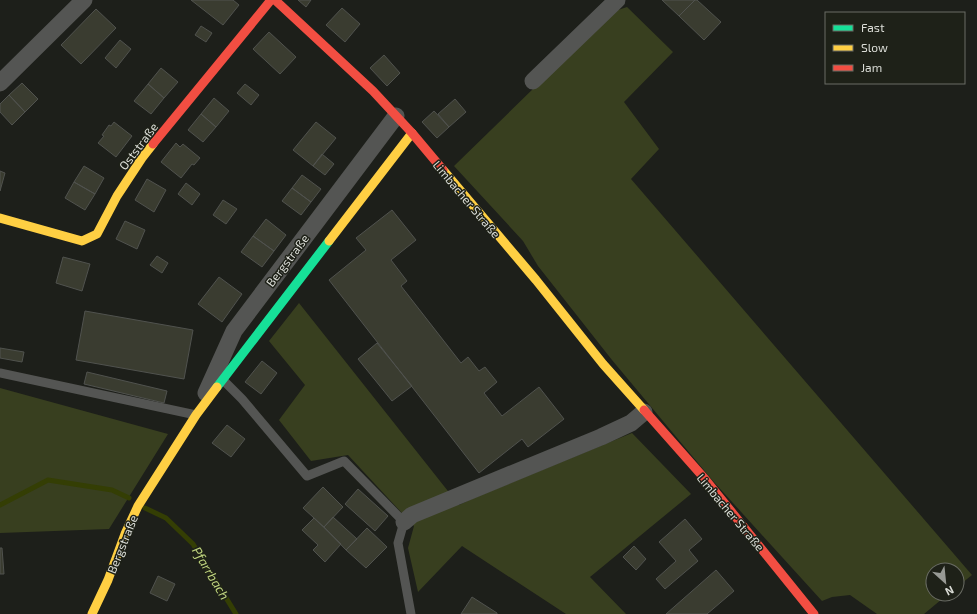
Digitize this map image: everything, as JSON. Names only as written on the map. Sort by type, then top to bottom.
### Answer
[{"type":"street","points":[[0,83],[84,0]]},
{"type":"street","name":"Oststraße","points":[[0,218],[82,241],[97,234],[117,196],[142,158],[271,0]]},
{"type":"street","name":"Limbacher Straße","points":[[275,0],[373,91],[412,133],[536,280],[603,364],[705,479],[814,614]]},
{"type":"street","points":[[533,82],[617,0]]},
{"type":"street","name":"Bergstraße","points":[[196,415],[234,331],[396,116]]},
{"type":"street","name":"Bergstraße","points":[[92,614],[108,580],[125,534],[138,506],[196,415],[412,133]]},
{"type":"street","points":[[404,522],[412,515],[607,434],[631,423],[644,412]]},
{"type":"lane","points":[[0,373],[196,415]]},
{"type":"lane","points":[[223,380],[242,399],[307,476],[344,461],[404,522],[398,543],[410,614]]},
{"type":"green space","points":[[627,7],[673,52],[624,102],[659,149],[631,179],[961,562],[925,562],[925,602],[938,602],[924,614],[877,614],[850,595],[832,597],[822,601],[713,481],[612,360],[538,266],[523,241],[454,166],[612,12]]},
{"type":"green space","points":[[299,303],[459,505],[632,433],[691,494],[590,577],[626,614],[566,614],[462,546],[418,592],[408,548],[414,526],[348,455],[311,461],[279,420],[305,385],[269,341]]},
{"type":"green space","points":[[0,388],[168,434],[109,529],[0,533]]},
{"type":"green space","points":[[965,567],[972,575],[965,581]]},
{"type":"building","points":[[191,0],[233,0],[239,5],[223,25]]},
{"type":"building","points":[[298,0],[311,0],[306,7]]},
{"type":"building","points":[[662,0],[695,0],[679,16]]},
{"type":"building","points":[[695,0],[697,0],[721,22],[704,40],[679,16]]},
{"type":"building","points":[[342,8],[360,24],[345,42],[326,25]]},
{"type":"building","points":[[96,9],[116,28],[81,64],[61,45]]},
{"type":"building","points":[[201,26],[212,33],[206,42],[195,35]]},
{"type":"building","points":[[269,32],[296,57],[280,74],[253,49]]},
{"type":"building","points":[[120,40],[131,49],[116,68],[105,58]]},
{"type":"building","points":[[384,55],[400,73],[387,86],[370,68]]},
{"type":"building","points":[[161,68],[178,82],[164,98],[148,84]]},
{"type":"building","points":[[22,83],[38,99],[25,112],[9,95]]},
{"type":"building","points":[[148,84],[164,98],[151,114],[134,101]]},
{"type":"building","points":[[245,84],[259,95],[251,105],[237,93]]},
{"type":"building","points":[[9,95],[25,112],[12,125],[0,112],[0,104]]},
{"type":"building","points":[[214,98],[229,111],[216,127],[201,114]]},
{"type":"building","points":[[455,99],[466,112],[449,127],[438,114]]},
{"type":"building","points":[[434,111],[449,127],[437,138],[422,122]]},
{"type":"building","points":[[201,114],[216,127],[203,142],[188,130]]},
{"type":"building","points":[[114,122],[132,136],[116,157],[98,143],[104,136],[102,135],[109,125],[111,126]]},
{"type":"building","points":[[316,122],[336,138],[313,166],[293,150]]},
{"type":"building","points":[[176,143],[180,147],[183,144],[200,158],[194,165],[192,164],[181,178],[161,162]]},
{"type":"building","points":[[322,154],[334,164],[325,175],[313,166]]},
{"type":"building","points":[[84,166],[104,178],[95,194],[74,182]]},
{"type":"building","points":[[0,171],[5,173],[0,191]]},
{"type":"building","points":[[302,175],[321,189],[311,202],[292,188]]},
{"type":"building","points":[[147,179],[166,190],[154,212],[135,200]]},
{"type":"building","points":[[74,182],[95,194],[85,210],[65,198]]},
{"type":"building","points":[[186,183],[200,194],[192,205],[178,194]]},
{"type":"building","points":[[292,188],[311,202],[301,215],[282,201]]},
{"type":"building","points":[[223,200],[237,209],[226,224],[213,215]]},
{"type":"building","points":[[392,210],[416,240],[391,260],[407,281],[401,286],[461,363],[468,357],[479,371],[485,367],[497,382],[484,393],[502,416],[539,387],[564,419],[528,447],[522,439],[479,473],[329,280],[366,250],[356,238]]},
{"type":"building","points":[[266,219],[286,235],[274,251],[253,236]]},
{"type":"building","points":[[125,221],[145,230],[137,249],[116,239]]},
{"type":"building","points":[[253,236],[274,251],[262,267],[241,252]]},
{"type":"building","points":[[157,256],[168,263],[162,273],[150,265]]},
{"type":"building","points":[[63,257],[90,264],[82,291],[56,283]]},
{"type":"building","points":[[219,277],[242,294],[222,322],[198,304]]},
{"type":"building","points":[[85,311],[193,330],[184,379],[76,360]]},
{"type":"building","points":[[377,343],[412,386],[392,401],[358,359]]},
{"type":"building","points":[[0,348],[24,352],[22,362],[0,358]]},
{"type":"building","points":[[262,361],[277,373],[261,394],[245,382]]},
{"type":"building","points":[[87,372],[167,391],[164,403],[84,384]]},
{"type":"building","points":[[227,425],[245,439],[231,457],[212,443]]},
{"type":"building","points":[[323,487],[343,507],[324,527],[303,508]]},
{"type":"building","points":[[358,489],[388,516],[375,531],[345,504]]},
{"type":"building","points":[[333,517],[357,539],[346,550],[324,527]]},
{"type":"building","points":[[314,518],[341,544],[325,562],[313,550],[318,545],[302,530]]},
{"type":"building","points":[[685,519],[702,539],[689,550],[698,561],[665,589],[656,579],[676,561],[659,542]]},
{"type":"building","points":[[367,528],[387,547],[366,568],[346,550]]},
{"type":"building","points":[[634,546],[646,559],[636,570],[623,557]]},
{"type":"building","points":[[0,548],[2,548],[4,574],[0,574]]},
{"type":"building","points":[[716,570],[734,591],[707,614],[666,614]]},
{"type":"building","points":[[158,576],[175,584],[167,601],[150,593]]},
{"type":"building","points":[[472,597],[497,613],[497,614],[461,614]]},
{"type":"waterway","name":"Pfarrbach","points":[[0,505],[48,480],[112,490],[129,498]]},
{"type":"waterway","name":"Pfarrbach","points":[[145,508],[166,518],[193,544],[236,614]]},
{"type":"traffic: fast","points":[[217,387],[329,241]]},
{"type":"traffic: slow","points":[[329,241],[412,133]]},
{"type":"traffic: slow","points":[[0,218],[82,241],[97,234],[117,196],[153,144]]},
{"type":"traffic: slow","points":[[443,170],[536,280],[603,364],[644,410]]},
{"type":"traffic: slow","points":[[92,614],[108,580],[125,534],[138,506],[196,415],[217,387]]},
{"type":"traffic: jam","points":[[153,144],[271,0]]},
{"type":"traffic: jam","points":[[275,0],[373,91],[412,133],[443,170]]},
{"type":"traffic: jam","points":[[644,410],[705,479],[814,614]]}]
